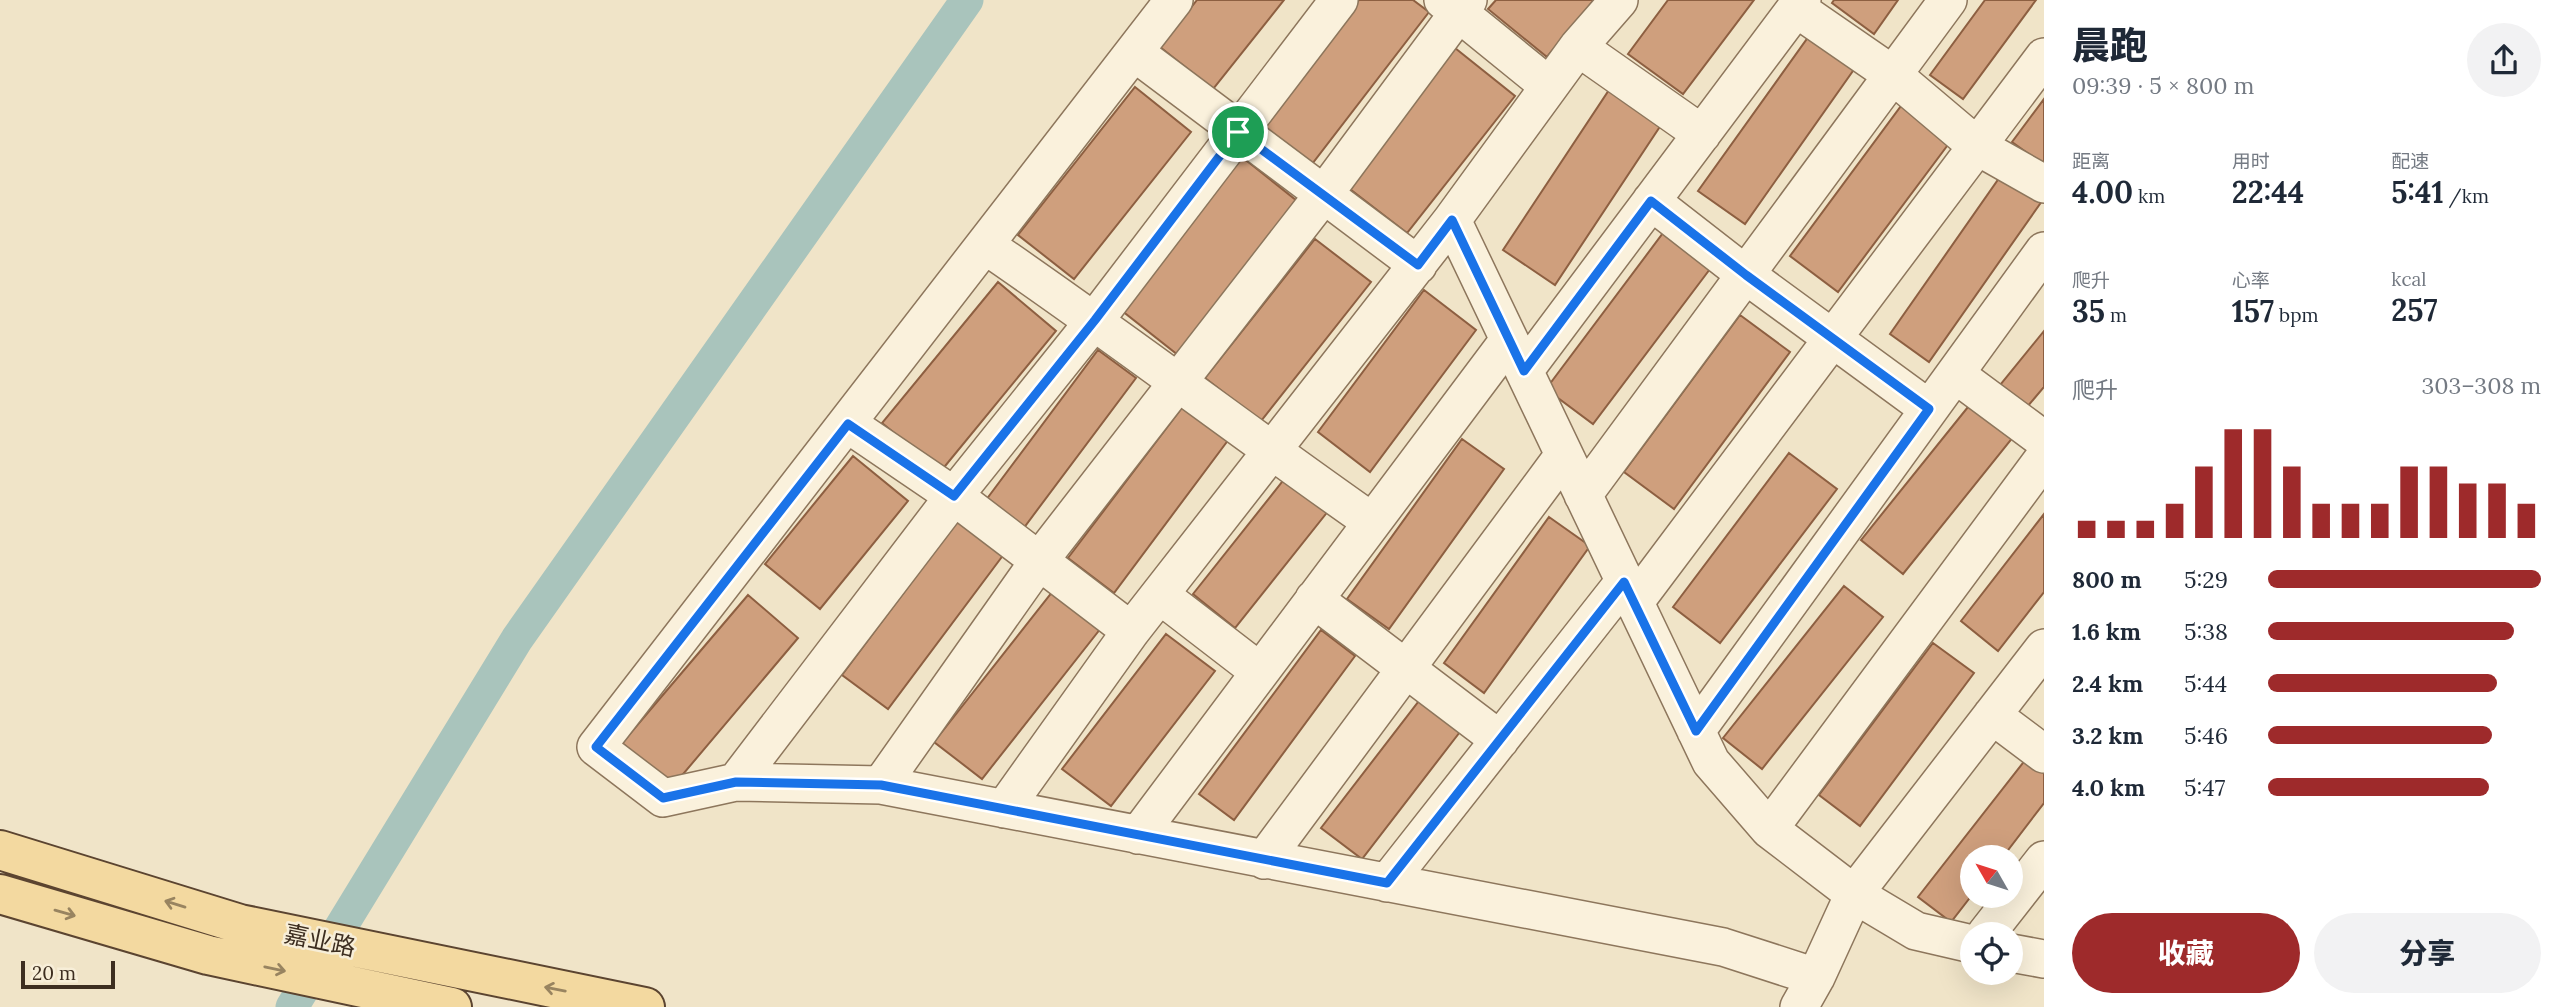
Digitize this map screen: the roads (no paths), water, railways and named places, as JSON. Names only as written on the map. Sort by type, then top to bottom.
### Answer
[{"type":"main road","name":"嘉业路","points":[[0,850],[240,924],[645,1007]]},
{"type":"main road","name":"嘉业路","points":[[0,894],[208,955],[452,1007]]},
{"type":"street","points":[[1174,0],[596,747],[663,798],[736,782],[881,785],[1723,947],[1808,992],[1854,894],[2044,648]]},
{"type":"street","points":[[736,782],[954,496],[1095,320],[1339,0]]},
{"type":"street","points":[[1004,809],[1132,631],[1418,265],[1578,47],[1619,0]]},
{"type":"street","points":[[1583,495],[1948,0]]},
{"type":"street","points":[[881,785],[1039,561],[1324,194],[1456,4],[1549,86]]},
{"type":"street","points":[[1138,835],[1372,522],[1651,201],[1799,4],[1893,75],[1977,146],[2044,184]]},
{"type":"street","points":[[1578,47],[1702,134]]},
{"type":"street","points":[[1134,52],[1418,265]]},
{"type":"street","points":[[1387,883],[1500,740],[1629,593],[1834,337],[2044,57]]},
{"type":"street","points":[[1651,201],[1746,275],[1929,409]]},
{"type":"street","points":[[1452,220],[1710,762],[1769,830],[1854,894],[1916,931],[1960,941]]},
{"type":"street","points":[[985,245],[1095,320],[1273,453],[1372,522]]},
{"type":"street","points":[[1696,731],[2044,251]]},
{"type":"street","points":[[1955,374],[2044,440]]},
{"type":"street","points":[[848,424],[954,496],[1132,631]]},
{"type":"street","points":[[1264,860],[1564,455]]},
{"type":"street","points":[[1769,830],[2044,458]]},
{"type":"street","points":[[1160,595],[1260,672]]},
{"type":"street","points":[[1314,599],[1500,740]]},
{"type":"street","points":[[1992,715],[2044,754]]},
{"type":"street","points":[[1995,922],[2044,860]]},
{"type":"street","points":[[2023,955],[2044,959]]},
{"type":"waterway","points":[[292,1007],[517,639],[967,0]]}]
